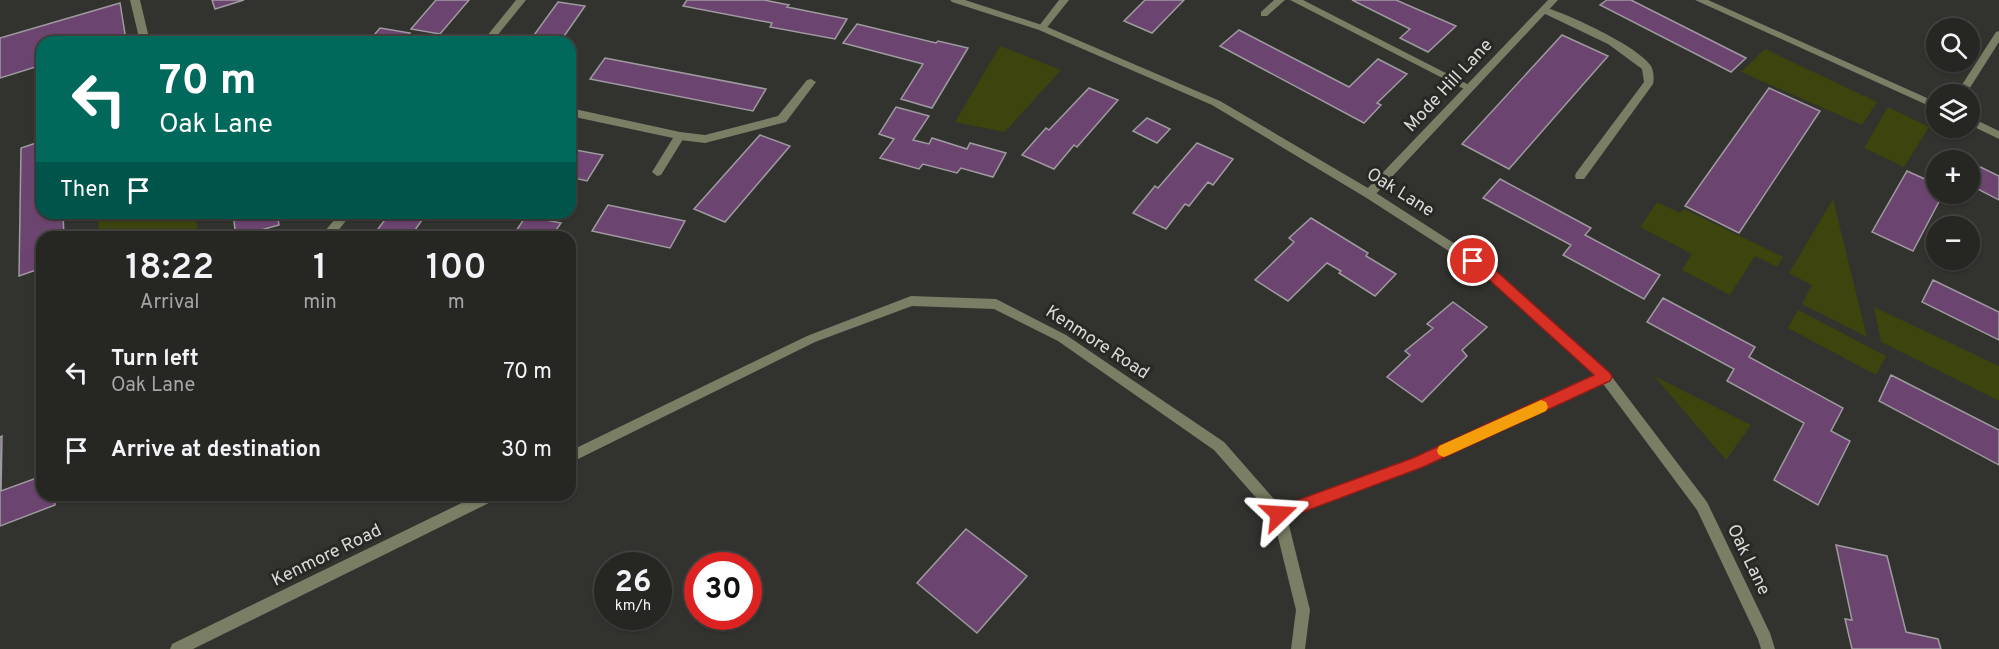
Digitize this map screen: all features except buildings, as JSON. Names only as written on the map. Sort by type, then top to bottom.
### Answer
[{"type":"street","points":[[135,0],[144,36]]},
{"type":"street","points":[[492,36],[521,0]]},
{"type":"street","name":"Oak Lane","points":[[955,0],[1042,28],[1216,102],[1369,194],[1490,272],[1605,377],[1702,506],[1765,638],[1768,649]]},
{"type":"street","points":[[1042,28],[1064,0]]},
{"type":"street","points":[[1264,14],[1281,0]]},
{"type":"street","points":[[1295,0],[1470,88]]},
{"type":"street","name":"Mode Hill Lane","points":[[1369,194],[1553,0]]},
{"type":"street","points":[[1700,0],[1926,102]]},
{"type":"street","points":[[1544,10],[1623,48],[1647,68],[1648,82],[1580,176]]},
{"type":"street","points":[[1967,84],[1999,34]]},
{"type":"street","points":[[576,112],[681,136],[705,139],[782,118],[812,82]]},
{"type":"street","points":[[1980,126],[1999,135]]},
{"type":"street","points":[[657,172],[681,136]]},
{"type":"street","points":[[331,231],[341,219]]},
{"type":"street","name":"Kenmore Road","points":[[576,454],[811,339],[910,301],[996,304],[1062,338],[1219,446],[1279,514],[1302,609],[1299,649]]},
{"type":"street","points":[[1279,514],[1418,463],[1605,377]]},
{"type":"street","name":"Kenmore Road","points":[[177,649],[480,501]]},
{"type":"green space","points":[[1000,46],[1061,70],[1005,132],[955,122]]},
{"type":"green space","points":[[1765,49],[1877,102],[1862,125],[1741,72]]},
{"type":"green space","points":[[1888,107],[1926,126],[1926,132],[1904,167],[1864,148]]},
{"type":"green space","points":[[1833,199],[1867,337],[1802,304],[1812,285],[1789,273]]},
{"type":"green space","points":[[1657,202],[1680,213],[1684,209],[1783,257],[1777,267],[1755,256],[1730,295],[1682,270],[1692,254],[1640,227]]},
{"type":"green space","points":[[98,219],[196,219],[197,228],[187,231],[99,231]]},
{"type":"green space","points":[[1874,307],[1999,366],[1999,401],[1881,342]]},
{"type":"green space","points":[[1798,310],[1886,356],[1876,375],[1788,328]]},
{"type":"green space","points":[[1654,376],[1751,425],[1726,460]]},
{"type":"slow traffic","points":[[1444,451],[1541,407]]},
{"type":"route","points":[[1279,514],[1418,463],[1605,377],[1490,272],[1473,261]]}]
